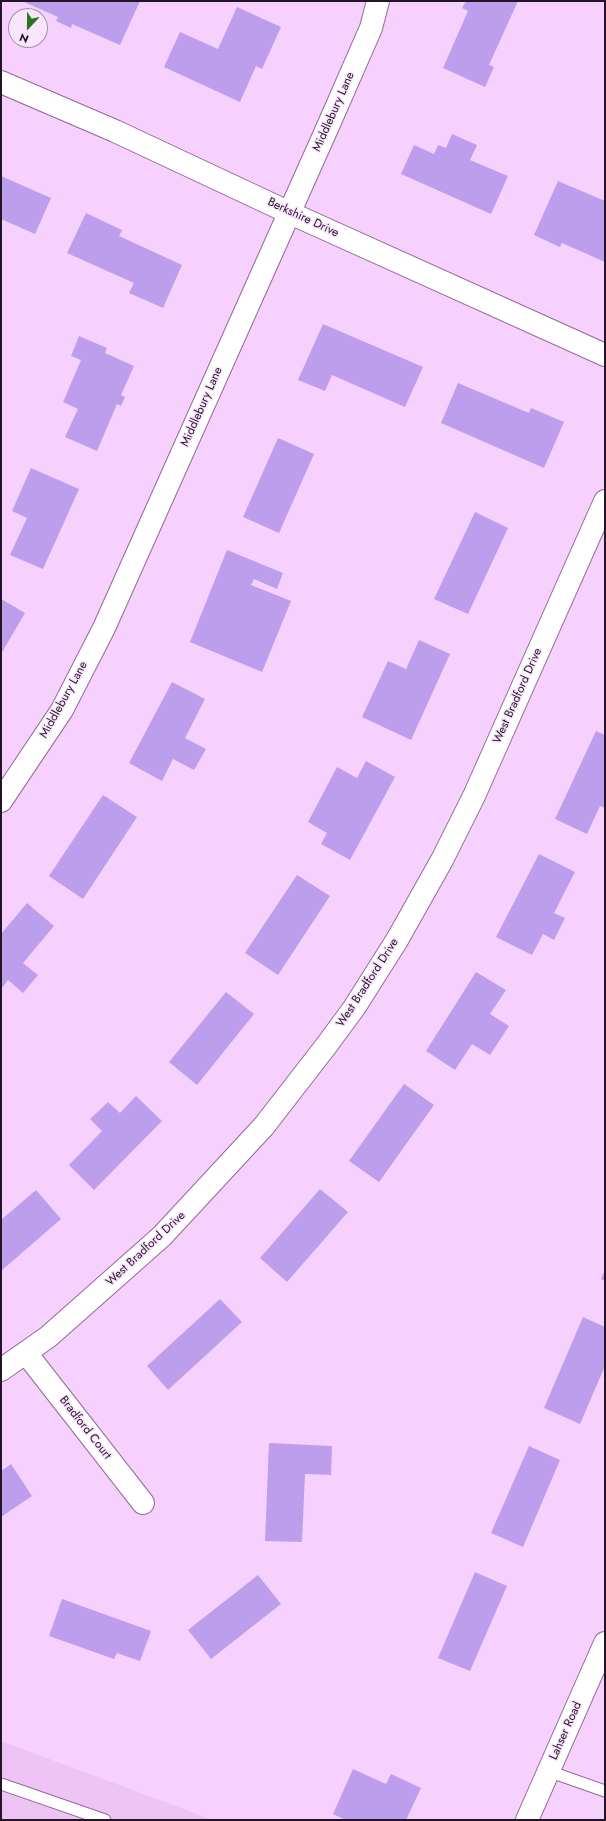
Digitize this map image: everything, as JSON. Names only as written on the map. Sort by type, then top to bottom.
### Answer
[{"type":"street","name":"Middlebury Lane","points":[[1,801],[62,710],[104,628],[290,213],[371,28],[378,1]]},
{"type":"street","name":"Berkshire Drive","points":[[1,82],[115,131],[290,213],[605,355]]},
{"type":"street","name":"West Bradford Drive","points":[[1,1370],[48,1336],[167,1231],[264,1126],[354,1008],[396,940],[442,860],[474,796],[605,501]]},
{"type":"street","name":"Bradford Court","points":[[26,1353],[143,1503]]},
{"type":"street","name":"Lahser Road","points":[[527,1820],[605,1643]]},
{"type":"lane","points":[[548,1771],[605,1791]]},
{"type":"lane","points":[[1,1784],[105,1820]]},
{"type":"shaded area","points":[[1,1741],[213,1820],[1,1820]]},
{"type":"building","points":[[22,1],[140,1],[120,45],[72,24],[71,28],[56,21],[58,17],[48,13],[48,8],[38,8]]},
{"type":"building","points":[[466,1],[518,1],[489,65],[494,67],[485,87],[443,68],[468,11],[462,8]]},
{"type":"building","points":[[237,7],[281,27],[262,69],[256,66],[240,102],[164,67],[180,32],[218,49]]},
{"type":"building","points":[[452,134],[477,145],[470,160],[508,176],[491,214],[401,174],[414,145],[434,154],[438,145],[446,148]]},
{"type":"building","points":[[1,176],[51,198],[35,234],[1,219]]},
{"type":"building","points":[[558,181],[605,201],[605,262],[562,243],[560,247],[534,235]]},
{"type":"building","points":[[86,213],[122,230],[119,236],[182,265],[163,308],[129,293],[134,283],[67,253]]},
{"type":"building","points":[[323,324],[423,367],[405,407],[332,375],[325,391],[298,380]]},
{"type":"building","points":[[79,336],[107,348],[105,353],[134,366],[121,395],[125,397],[121,406],[117,404],[97,451],[65,437],[78,409],[63,402],[81,360],[71,356]]},
{"type":"building","points":[[458,383],[529,413],[531,408],[564,422],[544,468],[441,423]]},
{"type":"building","points":[[278,438],[314,454],[279,533],[243,517]]},
{"type":"building","points":[[31,468],[79,489],[43,569],[10,555],[27,518],[12,511]]},
{"type":"building","points":[[475,512],[508,528],[468,614],[434,599]]},
{"type":"building","points":[[227,550],[283,573],[277,589],[254,579],[251,585],[291,601],[262,672],[190,642]]},
{"type":"building","points":[[1,599],[25,613],[1,654]]},
{"type":"building","points":[[419,640],[450,654],[411,740],[362,717],[388,661],[406,669]]},
{"type":"building","points":[[172,682],[205,699],[185,738],[206,749],[194,770],[173,759],[162,781],[129,763]]},
{"type":"building","points":[[596,731],[605,735],[605,808],[600,806],[587,834],[555,819]]},
{"type":"building","points":[[366,761],[395,777],[350,860],[321,844],[327,833],[308,822],[337,767],[357,778]]},
{"type":"building","points":[[103,795],[137,817],[83,899],[49,876]]},
{"type":"building","points":[[539,854],[575,872],[554,913],[565,918],[554,940],[543,934],[532,955],[496,937]]},
{"type":"building","points":[[297,875],[330,896],[278,975],[245,953]]},
{"type":"building","points":[[27,903],[54,926],[23,963],[38,975],[23,993],[8,980],[1,989],[1,934]]},
{"type":"building","points":[[476,972],[506,990],[490,1014],[509,1026],[490,1055],[472,1044],[455,1070],[426,1051]]},
{"type":"building","points":[[226,992],[254,1014],[197,1085],[169,1062]]},
{"type":"building","points":[[404,1084],[434,1105],[379,1182],[349,1161]]},
{"type":"building","points":[[136,1096],[162,1121],[94,1190],[69,1165],[102,1131],[90,1119],[108,1102],[120,1113]]},
{"type":"building","points":[[320,1189],[348,1212],[287,1282],[260,1258]]},
{"type":"building","points":[[36,1190],[61,1219],[1,1271],[1,1220]]},
{"type":"building","points":[[605,1270],[605,1281],[601,1279]]},
{"type":"building","points":[[220,1299],[242,1322],[168,1390],[147,1366]]},
{"type":"building","points":[[583,1317],[605,1327],[605,1366],[580,1424],[544,1408]]},
{"type":"building","points":[[269,1443],[332,1446],[331,1475],[305,1474],[302,1542],[265,1541]]},
{"type":"building","points":[[529,1446],[560,1460],[523,1547],[491,1533]]},
{"type":"building","points":[[11,1464],[32,1496],[1,1517],[1,1471]]},
{"type":"building","points":[[475,1572],[507,1586],[470,1671],[438,1658]]},
{"type":"building","points":[[258,1575],[281,1604],[211,1659],[188,1630]]},
{"type":"building","points":[[62,1599],[151,1631],[140,1661],[117,1653],[114,1659],[49,1636]]},
{"type":"building","points":[[353,1769],[386,1784],[391,1774],[421,1788],[406,1820],[346,1820],[333,1814]]}]
